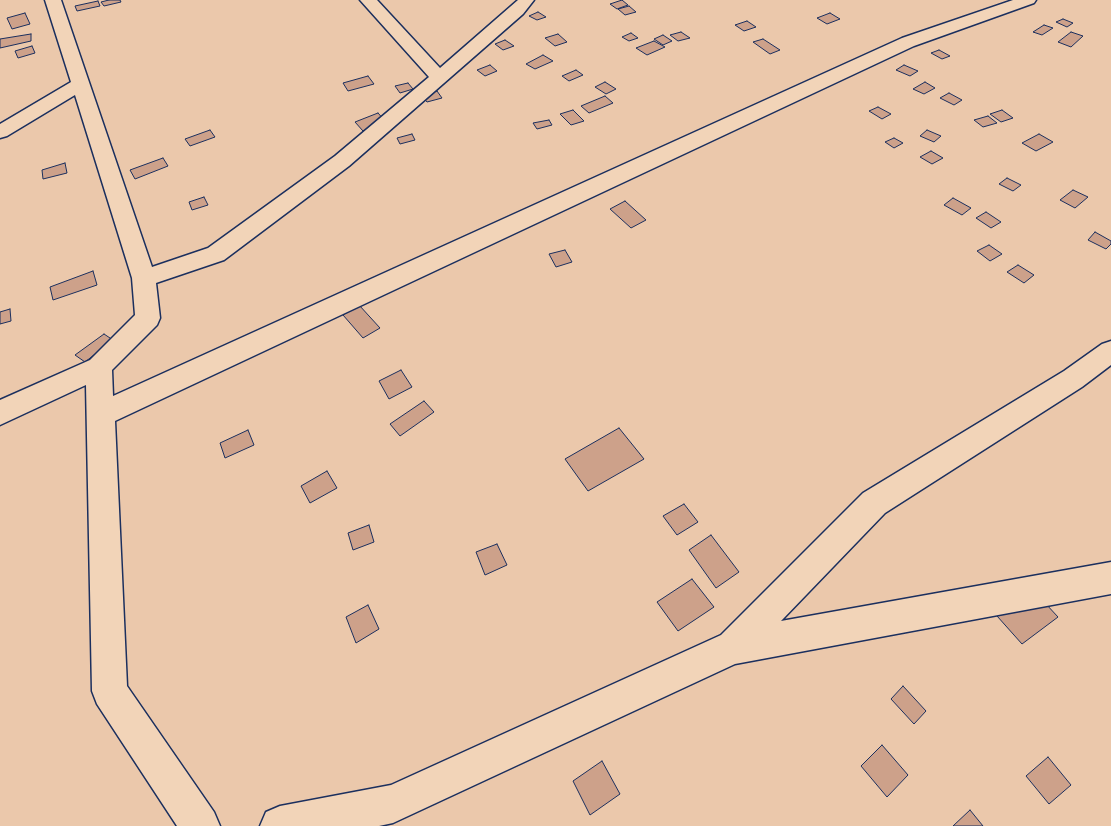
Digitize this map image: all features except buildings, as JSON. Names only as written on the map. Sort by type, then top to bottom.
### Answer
[{"type":"street","points":[[0,413],[98,367],[148,318],[144,278],[53,0]]},
{"type":"street","points":[[368,0],[439,78]]},
{"type":"street","points":[[144,278],[216,254],[342,161],[518,11],[526,0]]},
{"type":"street","points":[[102,414],[908,42],[1028,0]]},
{"type":"street","points":[[0,132],[81,84]]},
{"type":"street","points":[[733,646],[874,503],[1073,379],[1111,351]]},
{"type":"street","points":[[98,367],[102,414],[110,691],[200,826]]},
{"type":"street","points":[[280,826],[393,804],[733,646],[1111,578]]}]
